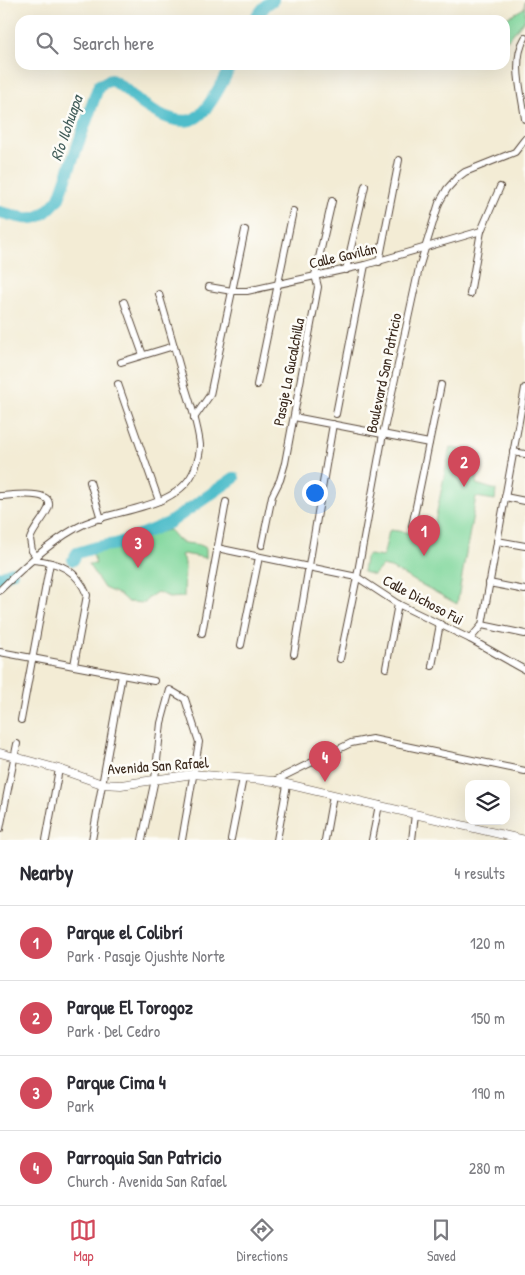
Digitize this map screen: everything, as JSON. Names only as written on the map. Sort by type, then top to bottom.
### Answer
[{"type":"street","points":[[525,38],[518,56],[525,119]]},
{"type":"street","name":"Boulevard San Patricio","points":[[340,659],[383,434],[424,247],[439,203],[447,189],[465,172],[515,152],[525,139]]},
{"type":"street","points":[[379,262],[399,160]]},
{"type":"street","points":[[346,270],[365,186]]},
{"type":"street","points":[[470,294],[481,230],[500,187]]},
{"type":"street","name":"Pasaje La Gucalchilla","points":[[262,545],[272,496],[280,480],[294,417],[318,287],[315,276],[332,201]]},
{"type":"street","points":[[257,384],[293,211]]},
{"type":"street","points":[[194,418],[210,395],[245,230]]},
{"type":"street","name":"Calle Gavilán","points":[[209,286],[232,291],[247,291],[379,262],[481,230]]},
{"type":"street","points":[[336,414],[365,265]]},
{"type":"street","points":[[0,590],[35,559],[69,533],[85,524],[159,501],[183,487],[193,474],[200,446],[159,294]]},
{"type":"street","points":[[124,302],[143,355]]},
{"type":"street","points":[[121,362],[174,346]]},
{"type":"street","points":[[118,384],[159,501]]},
{"type":"street","points":[[412,526],[441,385]]},
{"type":"street","points":[[470,639],[482,625],[525,388]]},
{"type":"street","points":[[294,417],[429,443]]},
{"type":"street","points":[[294,654],[333,424]]},
{"type":"street","points":[[513,452],[525,454]]},
{"type":"street","points":[[90,482],[101,519]]},
{"type":"street","points":[[0,496],[37,494],[44,496],[48,500],[48,508],[30,539],[35,559]]},
{"type":"street","points":[[505,497],[525,501]]},
{"type":"street","points":[[202,633],[226,502]]},
{"type":"street","points":[[497,541],[525,546]]},
{"type":"street","name":"Calle Dichoso Fui","points":[[217,548],[357,577],[398,604],[470,639],[525,670]]},
{"type":"street","points":[[241,644],[259,557]]},
{"type":"street","points":[[35,559],[65,567],[74,573],[84,586],[87,595],[74,665]]},
{"type":"street","points":[[21,720],[50,563]]},
{"type":"street","points":[[489,583],[525,590]]},
{"type":"street","points":[[386,668],[398,604]]},
{"type":"street","points":[[432,666],[440,624]]},
{"type":"street","points":[[482,625],[525,634]]},
{"type":"street","points":[[0,652],[154,681]]},
{"type":"street","points":[[92,840],[122,675]]},
{"type":"street","points":[[142,840],[155,779],[162,723],[170,690],[185,699],[198,742],[182,840]]},
{"type":"street","points":[[274,782],[351,744],[372,739],[525,771]]},
{"type":"street","points":[[0,829],[16,744]]},
{"type":"street","name":"Avenida San Rafael","points":[[0,753],[102,784],[121,785],[193,774],[287,784],[525,840]]},
{"type":"street","points":[[46,840],[60,770]]},
{"type":"street","points":[[231,839],[242,778]]},
{"type":"street","points":[[277,840],[287,784]]},
{"type":"street","points":[[324,840],[333,795]]},
{"type":"street","points":[[372,840],[379,805]]},
{"type":"street","points":[[412,840],[415,814]]},
{"type":"green space","points":[[525,1],[525,19],[510,38],[510,16],[524,8]]},
{"type":"green space","points":[[450,447],[482,455],[476,484],[496,490],[495,500],[476,497],[457,604],[391,568],[382,566],[374,575],[363,572],[365,558],[369,555],[383,557],[389,531],[432,536]]},
{"type":"green space","points":[[169,530],[181,542],[206,548],[206,558],[181,555],[185,563],[184,597],[168,598],[157,592],[148,598],[145,603],[128,602],[120,595],[104,588],[88,564],[96,564],[91,548],[103,546],[104,549],[116,544],[119,550],[124,551],[132,548],[145,537]]},
{"type":"waterway","name":"Río Ilohuapa","points":[[258,15],[273,0]]},
{"type":"waterway","name":"Río Ilohuapa","points":[[0,212],[19,217],[33,218],[45,213],[59,198],[99,85],[111,80],[116,82],[141,103],[158,113],[171,119],[185,121],[197,117],[209,105],[228,70]]},
{"type":"waterway","points":[[73,560],[77,553],[116,544],[169,523],[234,478]]},
{"type":"waterway","points":[[0,577],[12,572]]},
{"type":"place","name":"Parque El Torogoz","points":[[464,487]]},
{"type":"place","name":"Parque el Colibrí","points":[[424,556]]},
{"type":"place","name":"Parque Cima 4","points":[[138,568]]},
{"type":"place","name":"Parroquia San Patricio","points":[[325,782]]}]
